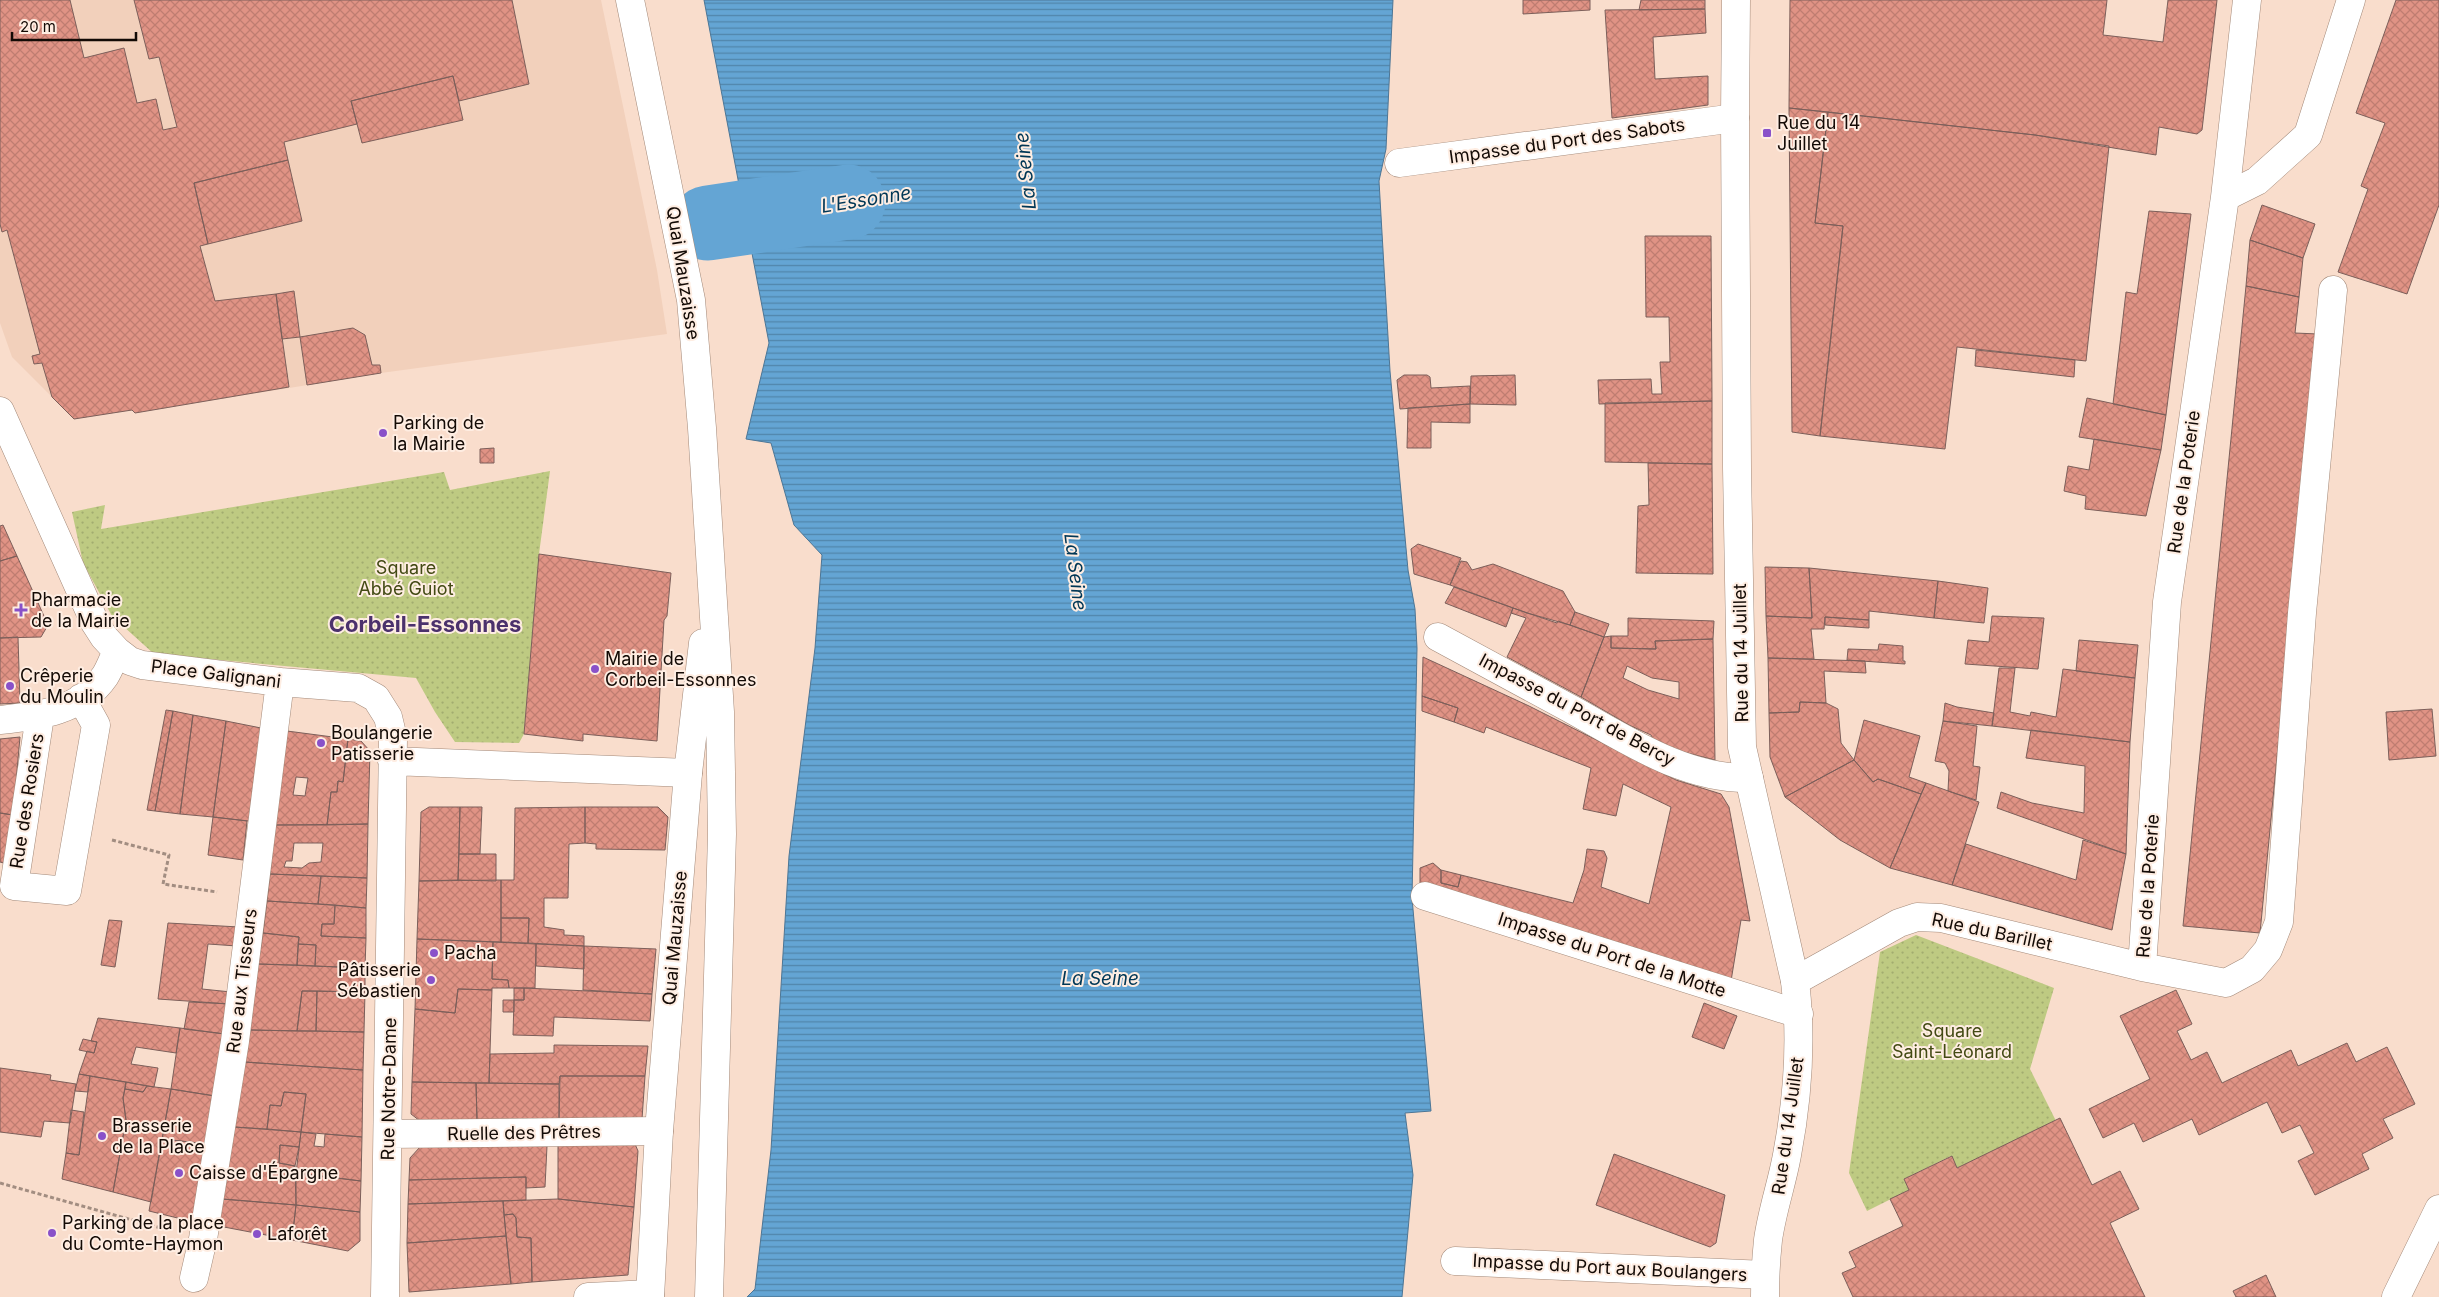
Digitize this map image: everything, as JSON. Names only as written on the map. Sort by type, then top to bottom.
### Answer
[{"type":"street","name":"Quai Mauzaisse","points":[[630,0],[691,300],[702,428],[710,579],[720,712],[722,834],[708,1297]]},
{"type":"street","name":"Rue du 14 Juillet","points":[[1736,0],[1735,118],[1742,747],[1795,981],[1799,1014],[1799,1063],[1794,1108],[1787,1155],[1768,1239],[1765,1286]]},
{"type":"street","name":"Rue de la Poterie","points":[[2142,967],[2168,602],[2225,197],[2247,0]]},
{"type":"street","points":[[2225,197],[2257,181],[2308,135],[2351,0]]},
{"type":"street","name":"Impasse du Port des Sabots","points":[[1399,163],[1735,118]]},
{"type":"street","name":"Rue du Barillet","points":[[1795,981],[1880,933],[1917,918],[1941,918],[2142,967],[2226,982],[2252,970],[2268,950],[2279,922],[2302,613],[2333,290]]},
{"type":"street","name":"Place Galignani","points":[[0,411],[95,623],[104,637],[117,651],[130,661],[159,669],[358,688],[376,698],[388,717],[394,738],[392,761]]},
{"type":"street","name":"Quai Mauzaisse","points":[[650,1295],[659,1132],[688,773],[710,579]]},
{"type":"street","name":"Impasse du Port de Bercy","points":[[1438,637],[1654,754],[1695,770],[1726,778],[1750,778]]},
{"type":"street","points":[[0,720],[40,716],[63,709],[94,688],[105,675],[117,651]]},
{"type":"street","name":"Rue aux Tisseurs","points":[[194,1278],[203,1240],[235,1041],[280,682]]},
{"type":"street","points":[[77,831],[96,725],[81,698]]},
{"type":"street","name":"Rue des Rosiers","points":[[40,716],[14,886],[67,890],[77,831]]},
{"type":"street","points":[[392,761],[688,773]]},
{"type":"street","name":"Rue Notre-Dame","points":[[385,1297],[392,761]]},
{"type":"street","name":"Impasse du Port de la Motte","points":[[1425,896],[1799,1014]]},
{"type":"street","name":"Ruelle des Prêtres","points":[[388,1134],[659,1132]]},
{"type":"street","points":[[2396,1297],[2439,1209]]},
{"type":"street","name":"Impasse du Port aux Boulangers","points":[[1455,1261],[1765,1286]]},
{"type":"street","points":[[588,1297],[650,1295]]},
{"type":"path","points":[[77,831],[169,855],[163,884],[253,898]]},
{"type":"path","points":[[0,1183],[203,1240]]},
{"type":"shaded area","points":[[0,0],[601,0],[657,270],[667,334],[381,373],[135,413],[132,410],[74,419],[12,357],[0,323]]},
{"type":"green space","name":"Square Abbé Guiot","points":[[550,471],[539,554],[524,734],[519,743],[455,742],[416,678],[154,654],[112,616],[83,563],[72,512],[105,505],[101,529],[444,472],[450,490]]},
{"type":"green space","name":"Square Saint-Léonard","points":[[1916,935],[2054,988],[2030,1069],[2056,1121],[1957,1168],[1951,1156],[1904,1179],[1909,1190],[1867,1211],[1849,1173],[1880,952]]},
{"type":"water","name":"La Seine","points":[[704,0],[1393,0],[1386,149],[1379,181],[1390,371],[1408,570],[1415,609],[1417,648],[1412,898],[1431,1111],[1405,1113],[1413,1175],[1402,1297],[747,1297],[755,1289],[771,1150],[789,856],[815,648],[822,555],[794,525],[771,443],[746,439],[769,343]]},
{"type":"building","points":[[0,0],[70,0],[84,58],[124,48],[137,103],[156,99],[163,130],[177,127],[159,57],[149,59],[134,0],[512,0],[529,84],[459,101],[453,76],[351,101],[357,124],[284,142],[288,160],[194,183],[208,244],[200,246],[215,301],[276,294],[289,387],[135,413],[132,410],[74,419],[52,397],[42,363],[34,364],[32,356],[40,354],[7,230],[2,232],[0,224]]},
{"type":"building","points":[[1523,0],[1590,0],[1590,10],[1523,14]]},
{"type":"building","points":[[1641,0],[1705,0],[1705,9],[1639,10]]},
{"type":"building","points":[[1790,0],[2107,0],[2103,35],[2163,42],[2168,0],[2217,0],[2202,130],[2197,134],[2159,127],[2156,155],[2035,135],[1789,108]]},
{"type":"building","points":[[2396,0],[2439,0],[2439,205],[2407,294],[2338,272],[2368,189],[2361,186],[2385,123],[2356,113]]},
{"type":"building","points":[[1705,9],[1706,33],[1653,37],[1655,79],[1708,76],[1708,105],[1612,118],[1605,10]]},
{"type":"building","points":[[453,76],[463,120],[362,143],[351,101]]},
{"type":"building","points":[[1789,108],[1828,112],[1815,223],[1843,226],[1820,436],[1792,432]]},
{"type":"building","points":[[1828,112],[2035,135],[2109,146],[2086,361],[1957,347],[1945,449],[1820,436],[1843,226],[1815,223]]},
{"type":"building","points":[[288,160],[302,221],[208,244],[194,183]]},
{"type":"building","points":[[2262,205],[2315,224],[2303,258],[2250,240]]},
{"type":"building","points":[[2149,211],[2191,214],[2166,415],[2113,404],[2126,292],[2137,294]]},
{"type":"building","points":[[1645,236],[1711,236],[1712,401],[1599,404],[1598,380],[1651,379],[1652,394],[1662,394],[1660,362],[1670,362],[1669,317],[1646,317]]},
{"type":"building","points":[[2250,240],[2303,258],[2299,297],[2246,286]]},
{"type":"building","points":[[2246,286],[2299,297],[2295,333],[2318,334],[2260,933],[2183,926]]},
{"type":"building","points":[[294,291],[300,337],[282,339],[276,294]]},
{"type":"building","points":[[353,328],[365,335],[372,365],[380,365],[381,373],[307,385],[300,337]]},
{"type":"building","points":[[1976,350],[2075,360],[2074,377],[1975,366]]},
{"type":"building","points":[[1404,375],[1427,375],[1430,377],[1431,388],[1470,386],[1470,404],[1400,409],[1397,380]]},
{"type":"building","points":[[1515,375],[1516,405],[1470,404],[1471,376]]},
{"type":"building","points":[[2087,398],[2166,415],[2161,450],[2079,437]]},
{"type":"building","points":[[1712,401],[1712,464],[1605,462],[1605,403]]},
{"type":"building","points":[[1470,404],[1470,423],[1431,422],[1431,448],[1407,448],[1408,408]]},
{"type":"building","points":[[2094,439],[2161,450],[2146,516],[2085,509],[2086,496],[2064,491],[2068,466],[2089,470]]},
{"type":"building","points":[[494,448],[494,463],[480,463],[480,449]]},
{"type":"building","points":[[1648,463],[1712,464],[1713,574],[1636,573],[1638,506],[1649,505]]},
{"type":"building","points":[[3,525],[17,556],[0,561],[0,526]]},
{"type":"building","points":[[1418,544],[1461,558],[1450,585],[1414,574],[1411,549]]},
{"type":"building","name":"Mairie de Corbeil-Essonnes","points":[[539,554],[671,573],[667,616],[664,620],[657,741],[583,734],[583,741],[524,734]]},
{"type":"building","name":"Pharmacie de la Mairie","points":[[17,556],[48,625],[41,637],[0,638],[0,561]]},
{"type":"building","points":[[1461,561],[1467,562],[1472,570],[1493,564],[1563,591],[1575,612],[1570,625],[1527,613],[1450,585]]},
{"type":"building","points":[[1765,567],[1809,568],[1812,618],[1766,616]]},
{"type":"building","points":[[1809,568],[1938,581],[1934,618],[1869,611],[1869,620],[1825,617],[1824,629],[1811,629],[1814,659],[1768,658],[1766,616],[1812,618]]},
{"type":"building","points":[[1938,581],[1988,588],[1984,623],[1934,618]]},
{"type":"building","points":[[1454,587],[1513,608],[1506,627],[1445,603]]},
{"type":"building","points":[[1513,608],[1604,637],[1581,697],[1507,657],[1526,618],[1511,613]]},
{"type":"building","points":[[1575,612],[1609,624],[1604,637],[1570,625]]},
{"type":"building","points":[[1992,616],[2044,618],[2038,669],[1965,664],[1968,640],[1989,642]]},
{"type":"building","points":[[1825,617],[1869,620],[1869,628],[1825,625]]},
{"type":"building","points":[[1628,618],[1714,621],[1713,639],[1655,641],[1656,649],[1611,648],[1611,636],[1628,636]]},
{"type":"building","points":[[1611,636],[1611,648],[1656,649],[1655,641],[1713,639],[1715,760],[1656,745],[1651,735],[1629,725],[1581,697],[1604,637]],"holes":[[[1627,666],[1652,678],[1679,682],[1679,699],[1648,690],[1623,678]]]},
{"type":"building","name":"Crêperie du Moulin","points":[[18,637],[20,703],[0,704],[0,638]]},
{"type":"building","points":[[2079,640],[2138,645],[2135,678],[2076,671]]},
{"type":"building","points":[[1879,644],[1903,646],[1903,661],[1905,661],[1905,664],[1847,660],[1848,649],[1878,650]]},
{"type":"building","points":[[1423,657],[1529,706],[1676,780],[1721,794],[1729,807],[1750,921],[1741,920],[1731,981],[1420,885],[1420,868],[1433,863],[1441,870],[1441,883],[1458,887],[1461,875],[1573,903],[1584,870],[1587,849],[1604,851],[1607,858],[1601,887],[1649,904],[1671,807],[1623,784],[1616,816],[1583,809],[1591,768],[1486,727],[1484,733],[1454,722],[1458,708],[1422,696]]},
{"type":"building","points":[[1768,658],[1865,661],[1866,673],[1824,671],[1826,703],[1800,702],[1799,712],[1769,713]]},
{"type":"building","points":[[1999,668],[2015,668],[2010,712],[2030,716],[2031,712],[2056,717],[2063,669],[2135,678],[2130,742],[1992,726]]},
{"type":"building","points":[[1422,696],[1458,708],[1454,722],[1422,711]]},
{"type":"building","points":[[1800,702],[1826,703],[1838,709],[1841,743],[1854,760],[1785,797],[1770,757],[1769,713],[1799,712]]},
{"type":"building","points":[[1945,703],[1957,707],[1994,713],[1992,726],[1943,721]]},
{"type":"building","points":[[2432,709],[2436,756],[2389,760],[2386,712]]},
{"type":"building","points":[[166,710],[173,711],[155,811],[147,810]]},
{"type":"building","points":[[173,711],[193,715],[180,814],[155,811]]},
{"type":"building","points":[[193,715],[226,721],[213,817],[180,814]]},
{"type":"building","points":[[1864,720],[1920,736],[1909,777],[1926,783],[1921,794],[1878,779],[1873,782],[1854,760]]},
{"type":"building","points":[[226,721],[261,728],[249,821],[213,817]]},
{"type":"building","points":[[1943,721],[1977,726],[1973,766],[1980,767],[1976,800],[1948,791],[1949,771],[1945,763],[1935,761]]},
{"type":"building","points":[[2031,730],[2130,742],[2126,854],[1997,808],[2001,792],[2032,803],[2084,813],[2085,766],[2026,758]]},
{"type":"building","points":[[287,731],[348,739],[343,782],[338,781],[337,792],[331,792],[327,825],[275,825]],"holes":[[[296,777],[308,778],[305,796],[293,795]]]},
{"type":"building","points":[[20,737],[13,815],[0,813],[0,739]]},
{"type":"building","points":[[348,739],[361,741],[370,751],[368,824],[327,825],[331,792],[337,792],[338,781],[343,782]]},
{"type":"building","points":[[1854,760],[1873,782],[1878,779],[1921,794],[1890,868],[1840,840],[1785,797]]},
{"type":"building","points":[[1926,783],[1979,802],[1952,885],[1890,868]]},
{"type":"building","points":[[429,807],[460,807],[458,880],[419,881],[421,812]]},
{"type":"building","points":[[460,807],[482,807],[480,854],[459,854]]},
{"type":"building","points":[[585,807],[658,807],[668,817],[665,850],[596,849],[596,844],[585,843]]},
{"type":"building","points":[[585,807],[585,843],[569,844],[568,898],[544,898],[544,927],[564,930],[564,935],[584,936],[584,946],[528,943],[529,918],[501,918],[501,880],[514,880],[515,808]]},
{"type":"building","points":[[0,813],[13,815],[7,864],[0,862]]},
{"type":"building","points":[[213,817],[247,821],[243,860],[208,855]]},
{"type":"building","points":[[368,824],[367,878],[270,874],[275,825]],"holes":[[[294,843],[323,843],[321,862],[309,863],[302,868],[284,867],[286,861],[292,861]]]},
{"type":"building","points":[[2083,840],[2126,854],[2112,930],[1952,885],[1966,844],[2076,880]]},
{"type":"building","points":[[459,854],[496,854],[496,881],[458,880]]},
{"type":"building","points":[[1441,870],[1461,875],[1458,887],[1441,883]]},
{"type":"building","points":[[270,874],[321,876],[318,904],[267,901]]},
{"type":"building","points":[[321,876],[367,878],[366,908],[318,904]]},
{"type":"building","points":[[501,880],[501,942],[417,939],[419,881]]},
{"type":"building","points":[[267,901],[335,905],[334,924],[322,924],[321,936],[366,938],[365,968],[315,966],[316,945],[298,944],[299,937],[263,933]]},
{"type":"building","points":[[335,905],[366,908],[366,938],[321,936],[322,924],[334,924]]},
{"type":"building","points":[[501,918],[529,918],[528,943],[501,942]]},
{"type":"building","points":[[109,920],[122,921],[115,967],[101,965]]},
{"type":"building","points":[[168,923],[239,927],[237,946],[208,944],[202,989],[231,992],[230,1004],[158,999]]},
{"type":"building","points":[[263,933],[299,937],[297,965],[258,964]]},
{"type":"building","points":[[417,939],[493,942],[492,979],[508,980],[509,988],[492,988],[492,990],[458,989],[455,1013],[415,1009]]},
{"type":"building","points":[[493,942],[536,944],[535,988],[509,988],[508,980],[492,979]]},
{"type":"building","points":[[298,944],[316,945],[315,966],[297,965]]},
{"type":"building","points":[[536,944],[584,946],[584,969],[536,966]]},
{"type":"building","points":[[584,946],[656,949],[652,994],[583,990]]},
{"type":"building","points":[[258,964],[365,968],[365,992],[302,991],[297,1031],[250,1030]]},
{"type":"building","points":[[514,988],[524,988],[524,1000],[514,1000]]},
{"type":"building","points":[[524,988],[652,994],[650,1021],[554,1017],[553,1036],[513,1035],[514,1000],[524,1000]]},
{"type":"building","points":[[458,989],[492,990],[489,1083],[412,1082],[415,1009],[455,1013]]},
{"type":"building","points":[[2176,990],[2192,1024],[2177,1031],[2191,1060],[2207,1052],[2222,1083],[2291,1050],[2298,1066],[2347,1043],[2356,1062],[2387,1047],[2415,1104],[2383,1119],[2393,1138],[2362,1154],[2369,1169],[2315,1195],[2298,1161],[2314,1153],[2300,1125],[2282,1133],[2267,1102],[2199,1135],[2192,1119],[2143,1142],[2134,1123],[2103,1138],[2089,1109],[2150,1079],[2120,1016]]},
{"type":"building","points":[[302,991],[317,991],[316,1031],[297,1031]]},
{"type":"building","points":[[317,991],[365,992],[364,1032],[316,1031]]},
{"type":"building","points":[[503,1000],[514,1000],[514,1012],[503,1012]]},
{"type":"building","points":[[189,1002],[230,1004],[225,1034],[184,1029]]},
{"type":"building","points":[[1704,1003],[1737,1016],[1724,1049],[1692,1037]]},
{"type":"building","points":[[98,1018],[180,1028],[176,1053],[136,1047],[131,1064],[158,1068],[154,1087],[79,1074],[87,1051],[94,1053],[97,1042],[91,1041]]},
{"type":"building","points":[[180,1028],[225,1034],[215,1096],[171,1089]]},
{"type":"building","points":[[250,1030],[364,1032],[363,1070],[244,1062]]},
{"type":"building","points":[[83,1039],[97,1042],[94,1053],[79,1050]]},
{"type":"building","points":[[554,1045],[648,1046],[645,1076],[560,1076],[559,1084],[489,1083],[490,1054],[554,1053]]},
{"type":"building","points":[[244,1062],[363,1070],[362,1137],[301,1132],[306,1094],[284,1092],[281,1106],[270,1105],[267,1129],[234,1127]]},
{"type":"building","points":[[0,1068],[51,1075],[50,1080],[76,1084],[70,1123],[44,1121],[41,1137],[0,1132]]},
{"type":"building","points":[[79,1074],[90,1076],[88,1092],[75,1091]]},
{"type":"building","name":"Brasserie de la Place","points":[[90,1076],[126,1082],[123,1098],[126,1120],[113,1192],[62,1179],[66,1153],[79,1155]]},
{"type":"building","points":[[560,1076],[645,1076],[642,1119],[559,1120]]},
{"type":"building","points":[[126,1082],[147,1086],[143,1092],[125,1089]]},
{"type":"building","points":[[412,1082],[476,1083],[477,1120],[420,1121],[411,1114]]},
{"type":"building","points":[[476,1083],[559,1084],[559,1120],[477,1120]]},
{"type":"building","points":[[147,1086],[171,1089],[151,1202],[113,1192],[126,1120],[123,1098],[125,1089],[143,1092]]},
{"type":"building","points":[[171,1089],[215,1096],[208,1144],[162,1139]]},
{"type":"building","points":[[284,1092],[306,1094],[301,1132],[267,1129],[270,1105],[281,1106]]},
{"type":"building","points":[[71,1110],[84,1112],[79,1155],[66,1153]]},
{"type":"building","points":[[2060,1118],[2092,1185],[2120,1171],[2139,1209],[2110,1223],[2145,1297],[1853,1297],[1842,1273],[1856,1267],[1849,1252],[1903,1226],[1890,1199],[1909,1190],[1904,1179],[1952,1156],[1957,1168]]},
{"type":"building","points":[[234,1127],[301,1132],[299,1147],[280,1145],[279,1163],[295,1166],[296,1205],[222,1199]]},
{"type":"building","points":[[301,1132],[316,1134],[314,1146],[324,1147],[325,1134],[362,1137],[361,1181],[296,1173]]},
{"type":"building","name":"Caisse d'Épargne","points":[[162,1139],[208,1144],[194,1222],[149,1211]]},
{"type":"building","points":[[635,1144],[638,1151],[634,1207],[558,1199],[558,1145]]},
{"type":"building","points":[[280,1145],[299,1147],[295,1166],[279,1163]]},
{"type":"building","points":[[547,1146],[545,1187],[526,1188],[526,1177],[409,1180],[410,1158],[420,1147]]},
{"type":"building","points":[[1614,1154],[1725,1195],[1716,1243],[1710,1247],[1596,1205]]},
{"type":"building","points":[[296,1173],[361,1181],[360,1212],[296,1205]]},
{"type":"building","points":[[526,1177],[526,1200],[408,1204],[409,1180]]},
{"type":"building","points":[[222,1199],[296,1205],[292,1240],[224,1227],[219,1221]]},
{"type":"building","points":[[558,1199],[634,1207],[628,1275],[532,1282],[531,1238],[517,1237],[516,1218],[513,1214],[504,1215],[503,1201]]},
{"type":"building","points":[[503,1201],[506,1236],[407,1243],[408,1204]]},
{"type":"building","points":[[296,1205],[360,1212],[360,1241],[348,1251],[292,1240]]},
{"type":"building","points":[[513,1214],[516,1218],[517,1237],[531,1238],[532,1282],[511,1284],[504,1215]]},
{"type":"building","points":[[506,1236],[511,1284],[409,1292],[407,1243]]},
{"type":"building","points":[[2266,1275],[2276,1297],[2236,1297],[2233,1291]]},
{"type":"waterway","name":"L'Essonne","points":[[708,223],[848,202]]},
{"type":"place","name":"Rue du 14 Juillet","points":[[1767,133]]},
{"type":"place","name":"Parking de la Mairie","points":[[383,433]]},
{"type":"place","name":"Pharmacie de la Mairie","points":[[21,610]]},
{"type":"place","name":"Mairie de Corbeil-Essonnes","points":[[595,669]]},
{"type":"place","name":"Crêperie du Moulin","points":[[10,686]]},
{"type":"place","name":"Boulangerie Patisserie","points":[[321,743]]},
{"type":"place","name":"Pacha","points":[[434,953]]},
{"type":"place","name":"Pâtisserie Sébastien","points":[[431,980]]},
{"type":"place","name":"Brasserie de la Place","points":[[102,1136]]},
{"type":"place","name":"Caisse d'Épargne","points":[[179,1173]]},
{"type":"place","name":"Parking de la place du Comte-Haymon","points":[[52,1233]]},
{"type":"place","name":"Laforêt","points":[[257,1234]]},
{"type":"district","name":"Corbeil-Essonnes","points":[[425,624]]}]
